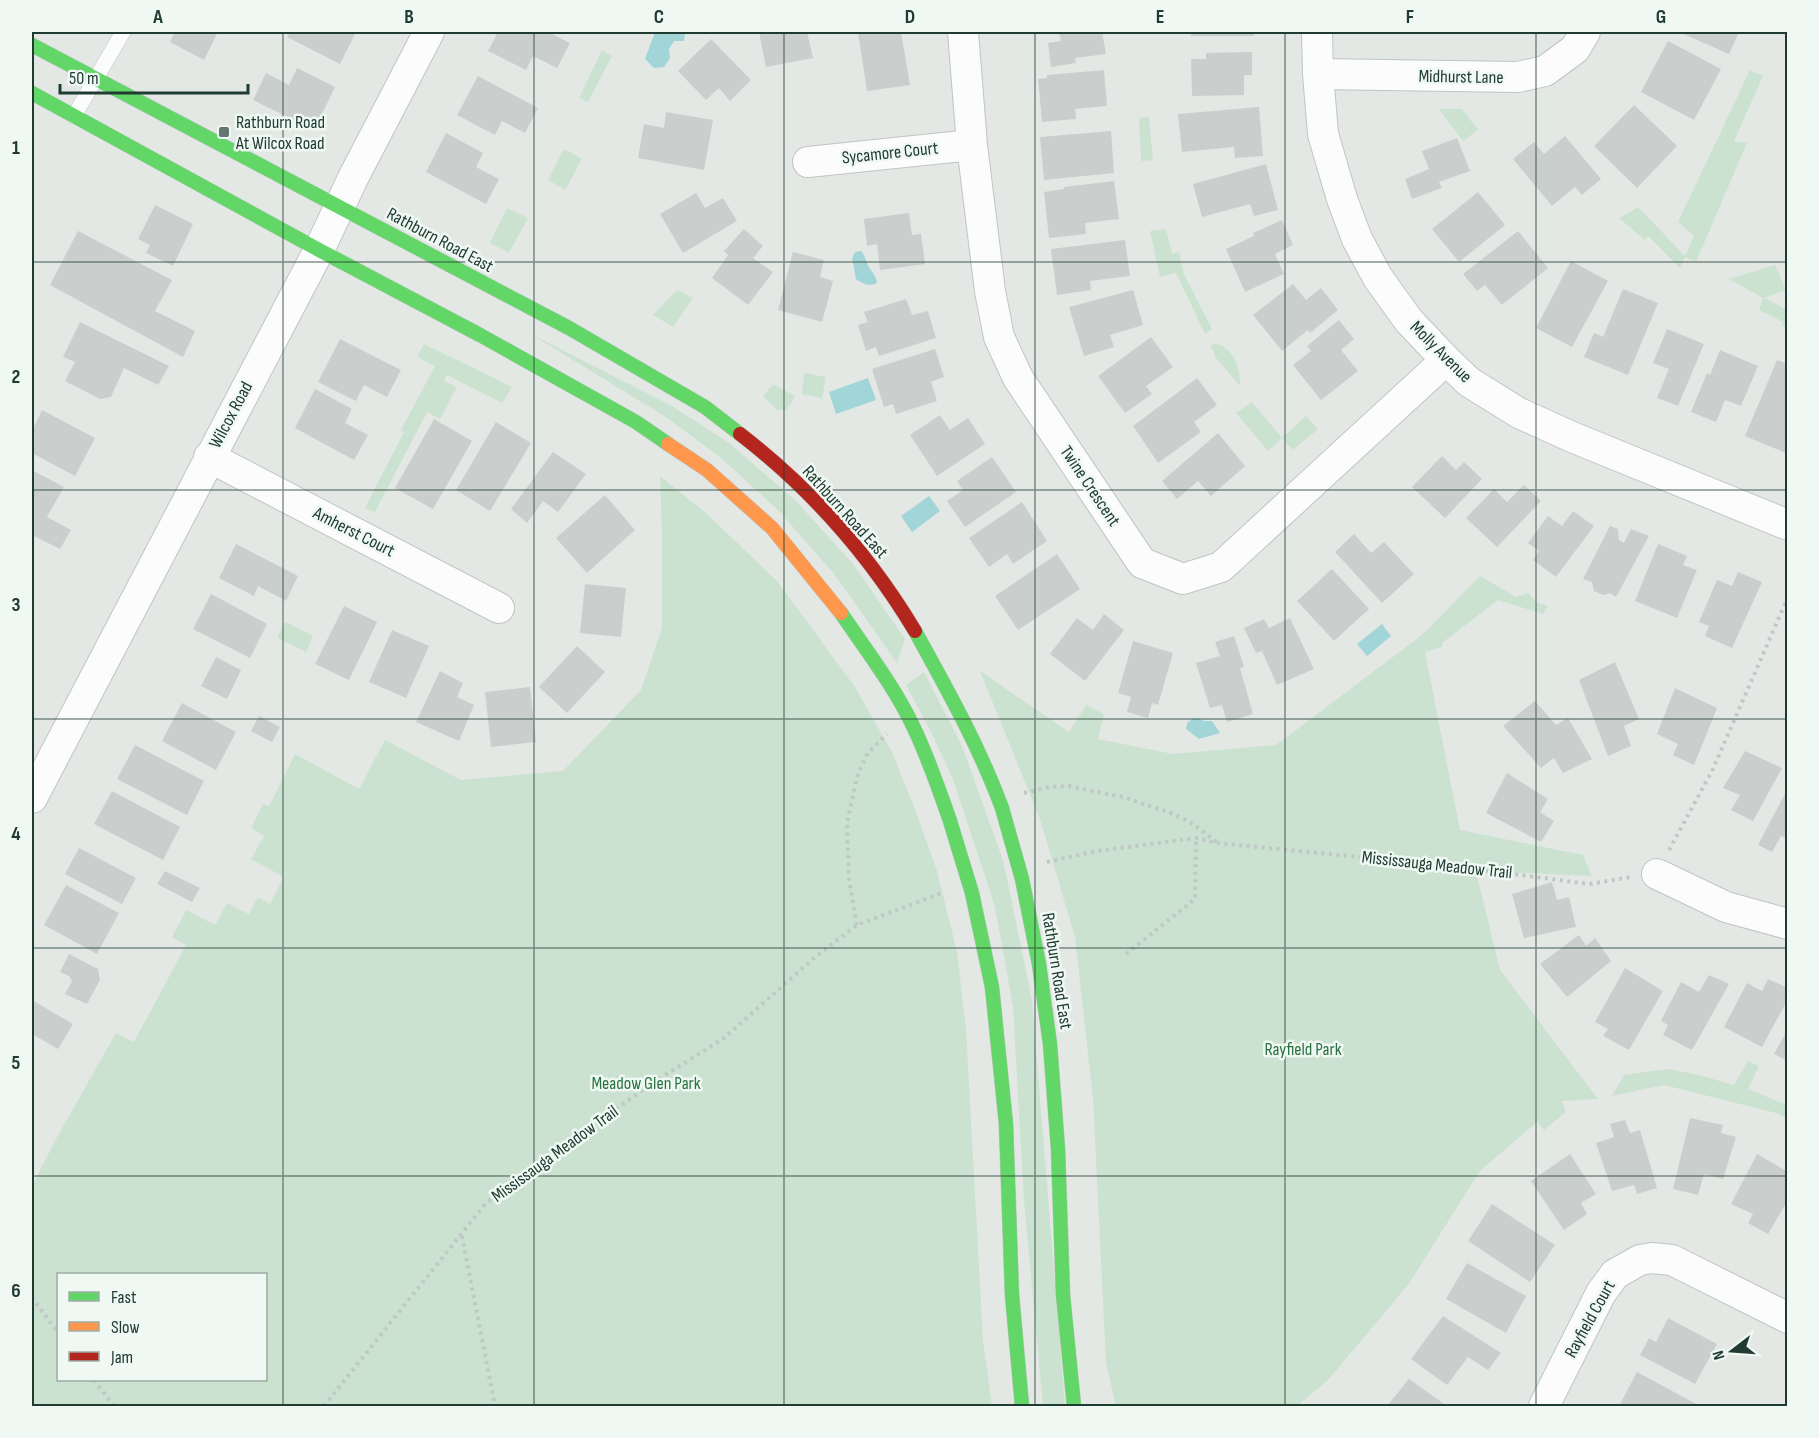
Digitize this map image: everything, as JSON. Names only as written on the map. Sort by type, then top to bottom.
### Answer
[{"type":"street","name":"Wilcox Road","points":[[32,798],[319,249],[429,32]]},
{"type":"street","name":"Twine Crescent","points":[[963,32],[972,145],[990,291],[999,337],[1018,378],[1142,563],[1184,579],[1221,567],[1446,360]]},
{"type":"street","name":"Molly Avenue","points":[[1317,32],[1323,134],[1342,199],[1357,239],[1378,278],[1403,312],[1446,360],[1469,382],[1519,413],[1572,438],[1788,525]]},
{"type":"street","name":"Midhurst Lane","points":[[1318,74],[1518,77],[1545,70],[1575,49],[1585,32]]},
{"type":"street","name":"Rathburn Road East","points":[[32,45],[569,328],[705,407],[745,438],[813,498],[870,564],[914,629],[952,698],[988,771],[1002,808],[1022,879],[1039,964],[1050,1044],[1058,1149],[1063,1295],[1074,1407]]},
{"type":"street","points":[[32,93],[480,334],[636,422],[706,470],[772,528],[840,612],[888,681],[922,744],[950,821],[972,893],[992,987],[1006,1124],[1012,1295],[1022,1407]]},
{"type":"street","name":"Sycamore Court","points":[[808,162],[972,145]]},
{"type":"street","name":"Amherst Court","points":[[209,457],[499,608]]},
{"type":"street","points":[[1657,874],[1726,907],[1788,924]]},
{"type":"street","name":"Rayfield Court","points":[[1544,1407],[1601,1293],[1615,1274],[1640,1260],[1652,1258],[1672,1260],[1788,1318]]},
{"type":"lane","points":[[74,116],[123,32]]},
{"type":"path","points":[[1657,874],[1712,771],[1788,597]]},
{"type":"path","name":"Mississauga Meadow Trail","points":[[324,1407],[486,1203],[652,1083],[723,1039],[814,958],[857,925],[849,880],[847,823],[858,772],[867,753],[888,732]]},
{"type":"path","name":"Mississauga Meadow Trail","points":[[1022,793],[1049,787],[1069,786],[1123,797],[1190,822],[1217,843],[1452,866],[1589,884],[1657,874]]},
{"type":"path","points":[[1126,954],[1195,899],[1196,838]]},
{"type":"path","points":[[462,1235],[495,1407]]},
{"type":"path","points":[[32,1297],[57,1332]]},
{"type":"path","points":[[95,1381],[114,1407]]},
{"type":"green space","points":[[602,50],[612,56],[588,102],[579,98]]},
{"type":"green space","points":[[1750,70],[1763,76],[1734,141],[1747,143],[1696,262],[1685,257],[1680,268],[1648,236],[1645,240],[1619,218],[1638,207],[1685,256],[1694,236],[1678,222]]},
{"type":"green space","points":[[1439,109],[1462,109],[1478,130],[1463,141]]},
{"type":"green space","points":[[1149,117],[1153,160],[1141,161],[1139,118]]},
{"type":"green space","points":[[564,149],[582,159],[565,190],[548,180]]},
{"type":"green space","points":[[507,208],[528,218],[509,253],[490,243]]},
{"type":"green space","points":[[1166,229],[1172,254],[1179,252],[1184,274],[1212,329],[1205,334],[1176,273],[1160,277],[1150,231]]},
{"type":"green space","points":[[1775,265],[1786,290],[1764,298],[1787,310],[1787,327],[1782,325],[1783,322],[1759,310],[1763,298],[1729,279]]},
{"type":"green space","points":[[677,290],[693,298],[673,327],[653,315]]},
{"type":"green space","points":[[529,333],[672,406],[729,443],[796,501],[853,564],[905,639],[897,663],[835,575],[778,510],[721,458],[666,417]]},
{"type":"green space","points":[[424,344],[512,387],[502,403],[447,375],[444,381],[457,387],[440,419],[427,412],[375,512],[365,508],[404,432],[401,430],[435,366],[417,357]]},
{"type":"green space","points":[[1217,344],[1229,351],[1236,361],[1240,386],[1216,358],[1210,345]]},
{"type":"green space","points":[[804,373],[826,377],[822,398],[802,394]]},
{"type":"green space","points":[[773,384],[795,396],[787,410],[777,410],[763,396]]},
{"type":"green space","points":[[1252,402],[1282,438],[1268,451],[1236,413]]},
{"type":"green space","points":[[1306,416],[1318,429],[1293,450],[1282,438]]},
{"type":"green space","name":"Meadow Glen Park","points":[[660,476],[707,514],[777,581],[855,687],[892,752],[937,871],[957,952],[966,1029],[983,1340],[992,1406],[32,1406],[32,1186],[116,1033],[134,1042],[186,945],[172,937],[186,910],[215,925],[227,903],[249,914],[258,897],[270,904],[284,877],[251,859],[264,836],[251,828],[263,804],[269,806],[295,754],[359,789],[385,740],[461,780],[563,771],[641,690],[662,628]]},
{"type":"green space","name":"Rayfield Park","points":[[1480,576],[1516,597],[1528,593],[1536,602],[1548,606],[1543,614],[1498,600],[1442,643],[1442,647],[1425,652],[1460,830],[1583,855],[1592,876],[1476,871],[1500,970],[1598,1099],[1562,1101],[1566,1112],[1544,1130],[1537,1122],[1480,1171],[1408,1285],[1328,1380],[1297,1406],[1116,1406],[1106,1363],[1093,1099],[1075,937],[1040,819],[980,671],[1069,732],[1086,705],[1104,714],[1098,739],[1173,754],[1276,745],[1422,635]]},
{"type":"green space","points":[[285,622],[313,636],[306,652],[277,638]]},
{"type":"green space","points":[[924,672],[962,746],[1003,860],[1032,1000],[1065,1406],[1043,1406],[1024,1201],[1013,1007],[1001,940],[994,904],[953,779],[906,685]]},
{"type":"green space","points":[[1748,1061],[1759,1066],[1748,1089],[1787,1105],[1787,1118],[1776,1113],[1664,1085],[1612,1096],[1624,1075],[1667,1069],[1734,1085]]},
{"type":"water","points":[[655,32],[685,32],[684,41],[674,41],[669,49],[670,58],[664,67],[654,68],[645,59]]},
{"type":"water","points":[[861,251],[877,283],[871,285],[856,279],[852,258],[855,252]]},
{"type":"water","points":[[868,378],[876,400],[836,414],[829,392]]},
{"type":"water","points":[[929,496],[940,511],[912,532],[901,516]]},
{"type":"water","points":[[1382,624],[1391,636],[1367,656],[1357,644]]},
{"type":"water","points":[[1198,718],[1212,721],[1220,733],[1199,739],[1186,729],[1187,723]]},
{"type":"building","points":[[175,32],[218,32],[204,60],[170,42]]},
{"type":"building","points":[[290,32],[356,32],[340,64],[287,37]]},
{"type":"building","points":[[498,32],[548,32],[570,43],[557,68],[533,56],[526,70],[488,51]]},
{"type":"building","points":[[759,32],[807,32],[813,58],[766,67]]},
{"type":"building","points":[[901,32],[910,85],[867,91],[858,33]]},
{"type":"building","points":[[1059,32],[1102,32],[1106,54],[1075,58],[1076,63],[1051,67],[1048,43],[1061,41]]},
{"type":"building","points":[[1191,32],[1254,32],[1254,36],[1191,36]]},
{"type":"building","points":[[1679,32],[1739,32],[1729,54]]},
{"type":"building","points":[[711,39],[751,80],[730,101],[719,88],[706,100],[678,71]]},
{"type":"building","points":[[1668,41],[1721,69],[1694,120],[1641,92]]},
{"type":"building","points":[[1252,52],[1252,75],[1244,75],[1244,95],[1192,96],[1191,59],[1206,59],[1206,53]]},
{"type":"building","points":[[297,68],[335,87],[314,130],[253,100],[266,73],[289,85]]},
{"type":"building","points":[[1104,70],[1107,106],[1075,109],[1076,119],[1042,122],[1038,79],[1047,78],[1047,75]]},
{"type":"building","points":[[478,76],[538,108],[525,133],[502,121],[495,135],[457,115]]},
{"type":"building","points":[[1634,105],[1677,146],[1637,188],[1594,146]]},
{"type":"building","points":[[1259,107],[1263,156],[1235,158],[1234,147],[1182,152],[1178,114]]},
{"type":"building","points":[[666,112],[713,120],[704,170],[638,158],[644,124],[664,128]]},
{"type":"building","points":[[1111,131],[1114,173],[1044,180],[1040,137]]},
{"type":"building","points":[[446,133],[483,153],[476,167],[499,179],[486,204],[426,172]]},
{"type":"building","points":[[1565,136],[1601,179],[1582,195],[1575,187],[1552,206],[1513,159],[1534,142],[1544,154]]},
{"type":"building","points":[[1457,138],[1470,171],[1439,182],[1442,188],[1412,199],[1405,179],[1429,169],[1422,151]]},
{"type":"building","points":[[1266,164],[1278,210],[1254,216],[1250,204],[1202,217],[1193,184]]},
{"type":"building","points":[[1114,181],[1119,219],[1085,223],[1086,234],[1049,238],[1044,192],[1064,189],[1064,187]]},
{"type":"building","points":[[1478,192],[1505,225],[1459,262],[1432,229]]},
{"type":"building","points":[[696,193],[705,208],[723,198],[737,221],[683,253],[660,214]]},
{"type":"building","points":[[155,205],[193,224],[173,266],[146,253],[150,245],[138,239]]},
{"type":"building","points":[[909,213],[912,235],[921,234],[925,264],[880,270],[877,244],[867,246],[864,219]]},
{"type":"building","points":[[1282,220],[1293,245],[1275,254],[1284,274],[1245,292],[1226,249]]},
{"type":"building","points":[[744,229],[763,246],[753,258],[773,272],[748,305],[712,278],[728,255],[724,251]]},
{"type":"building","points":[[78,231],[172,280],[155,311],[195,331],[183,357],[50,285]]},
{"type":"building","points":[[1518,231],[1548,268],[1502,305],[1485,285],[1477,291],[1463,274]]},
{"type":"building","points":[[1125,240],[1130,276],[1090,281],[1091,290],[1057,295],[1051,249]]},
{"type":"building","points":[[793,252],[824,260],[820,277],[833,281],[822,322],[778,310]]},
{"type":"building","points":[[1571,261],[1608,281],[1572,347],[1536,328]]},
{"type":"building","points":[[1293,284],[1306,300],[1321,288],[1338,310],[1310,333],[1308,330],[1282,351],[1253,315]]},
{"type":"building","points":[[1623,289],[1658,303],[1628,375],[1584,357],[1594,333],[1603,337]]},
{"type":"building","points":[[1133,290],[1143,325],[1110,335],[1114,347],[1084,356],[1069,307]]},
{"type":"building","points":[[906,299],[912,315],[928,311],[936,338],[879,356],[876,347],[866,351],[858,325],[868,322],[864,312]]},
{"type":"building","points":[[1339,320],[1354,339],[1341,350],[1358,371],[1321,400],[1293,365],[1311,351],[1307,346]]},
{"type":"building","points":[[80,322],[169,366],[158,385],[124,368],[111,397],[100,399],[65,381],[75,362],[63,357]]},
{"type":"building","points":[[1667,329],[1704,344],[1678,406],[1657,398],[1669,369],[1653,363]]},
{"type":"building","points":[[1151,337],[1173,367],[1146,386],[1152,394],[1125,413],[1098,376]]},
{"type":"building","points":[[340,339],[401,370],[387,397],[364,385],[356,401],[318,382]]},
{"type":"building","points":[[935,349],[944,377],[931,382],[937,401],[896,414],[893,404],[884,407],[872,369]]},
{"type":"building","points":[[1720,350],[1758,366],[1741,406],[1725,400],[1716,422],[1691,412],[1707,373],[1710,375]]},
{"type":"building","points":[[1777,360],[1788,364],[1786,453],[1745,436]]},
{"type":"building","points":[[1197,378],[1217,405],[1194,422],[1201,432],[1158,463],[1133,426]]},
{"type":"building","points":[[315,389],[352,409],[345,423],[368,435],[354,460],[295,428]]},
{"type":"building","points":[[42,410],[95,438],[75,476],[32,453],[32,431]]},
{"type":"building","points":[[940,415],[950,430],[968,418],[985,444],[937,476],[910,435]]},
{"type":"building","points":[[434,419],[472,441],[433,509],[395,488]]},
{"type":"building","points":[[496,422],[531,443],[490,511],[456,490]]},
{"type":"building","points":[[1218,433],[1245,466],[1211,496],[1198,481],[1177,499],[1162,481]]},
{"type":"building","points":[[553,452],[586,474],[558,512],[543,501],[527,523],[511,509]]},
{"type":"building","points":[[1442,456],[1456,470],[1464,462],[1482,479],[1445,518],[1412,487]]},
{"type":"building","points":[[992,457],[1016,492],[965,527],[947,501],[963,490],[957,481]]},
{"type":"building","points":[[32,470],[64,487],[47,517],[71,530],[60,549],[32,535]]},
{"type":"building","points":[[1524,485],[1541,501],[1497,547],[1466,518],[1494,489],[1507,502]]},
{"type":"building","points":[[605,495],[635,530],[587,573],[556,538]]},
{"type":"building","points":[[1022,502],[1047,541],[1013,564],[1007,554],[989,567],[969,538]]},
{"type":"building","points":[[1573,511],[1594,526],[1556,577],[1533,560],[1539,551],[1528,543],[1548,516],[1562,526]]},
{"type":"building","points":[[1610,526],[1618,529],[1619,540],[1624,543],[1631,529],[1649,536],[1616,597],[1610,593],[1603,595],[1594,591],[1592,582],[1583,579]]},
{"type":"building","points":[[1354,534],[1371,553],[1384,542],[1414,574],[1382,603],[1335,552]]},
{"type":"building","points":[[236,544],[298,576],[286,601],[258,586],[254,596],[219,578]]},
{"type":"building","points":[[1658,544],[1687,556],[1683,565],[1697,570],[1677,618],[1635,601]]},
{"type":"building","points":[[1057,554],[1080,589],[1018,630],[995,596]]},
{"type":"building","points":[[1332,569],[1369,609],[1334,641],[1297,601]]},
{"type":"building","points":[[1738,572],[1762,582],[1732,648],[1705,636],[1709,626],[1699,622],[1717,580],[1732,586]]},
{"type":"building","points":[[585,584],[626,588],[621,637],[580,633]]},
{"type":"building","points":[[211,594],[267,624],[250,658],[193,629]]},
{"type":"building","points":[[344,606],[377,622],[349,680],[315,664]]},
{"type":"building","points":[[1104,614],[1124,630],[1085,681],[1050,654],[1077,618],[1093,630]]},
{"type":"building","points":[[1290,618],[1314,669],[1277,685],[1262,651],[1256,653],[1244,628],[1264,619],[1269,628]]},
{"type":"building","points":[[392,630],[429,646],[406,698],[369,682]]},
{"type":"building","points":[[1234,636],[1244,667],[1240,668],[1253,714],[1227,722],[1222,705],[1210,708],[1196,663],[1220,656],[1215,642]]},
{"type":"building","points":[[1133,641],[1173,653],[1158,705],[1152,703],[1148,718],[1127,712],[1131,697],[1118,693]]},
{"type":"building","points":[[577,646],[605,672],[567,713],[539,687]]},
{"type":"building","points":[[216,657],[241,670],[227,699],[201,686]]},
{"type":"building","points":[[1615,662],[1639,719],[1624,726],[1631,746],[1608,756],[1579,680]]},
{"type":"building","points":[[440,671],[463,683],[457,697],[474,705],[459,741],[416,722]]},
{"type":"building","points":[[530,687],[536,742],[491,747],[485,692]]},
{"type":"building","points":[[1675,688],[1717,708],[1694,765],[1673,755],[1678,744],[1657,734]]},
{"type":"building","points":[[1535,701],[1556,725],[1568,718],[1592,759],[1563,773],[1554,758],[1541,768],[1503,726]]},
{"type":"building","points":[[182,703],[236,732],[216,770],[162,741]]},
{"type":"building","points":[[259,716],[280,727],[272,742],[251,731]]},
{"type":"building","points":[[135,745],[204,781],[187,815],[117,779]]},
{"type":"building","points":[[1745,751],[1782,768],[1753,821],[1731,810],[1740,795],[1723,788]]},
{"type":"building","points":[[1507,773],[1548,799],[1540,812],[1554,821],[1541,842],[1486,813]]},
{"type":"building","points":[[1788,788],[1788,839],[1781,836],[1772,852],[1758,845]]},
{"type":"building","points":[[112,791],[180,827],[163,860],[94,824]]},
{"type":"building","points":[[79,848],[136,878],[122,904],[65,874]]},
{"type":"building","points":[[165,871],[200,888],[192,902],[157,884]]},
{"type":"building","points":[[1552,882],[1557,900],[1569,897],[1576,927],[1524,938],[1512,894]]},
{"type":"building","points":[[66,885],[119,913],[97,954],[44,925]]},
{"type":"building","points":[[1579,935],[1586,946],[1595,938],[1611,961],[1567,997],[1540,964]]},
{"type":"building","points":[[69,954],[98,969],[100,980],[87,1004],[65,994],[72,981],[69,976],[60,972]]},
{"type":"building","points":[[1625,968],[1663,991],[1629,1050],[1603,1036],[1608,1029],[1595,1022]]},
{"type":"building","points":[[1709,975],[1729,984],[1692,1050],[1663,1035],[1668,1025],[1661,1021],[1681,982],[1699,992]]},
{"type":"building","points":[[1768,979],[1788,988],[1788,999],[1762,1047],[1724,1027],[1747,983],[1762,991]]},
{"type":"building","points":[[32,1000],[73,1024],[58,1049],[32,1034]]},
{"type":"building","points":[[1788,1029],[1788,1061],[1774,1054]]},
{"type":"building","points":[[1690,1118],[1723,1125],[1721,1133],[1736,1137],[1723,1179],[1704,1174],[1698,1195],[1673,1189]]},
{"type":"building","points":[[1625,1120],[1630,1133],[1640,1130],[1657,1188],[1637,1194],[1634,1185],[1612,1191],[1596,1143],[1614,1137],[1610,1124]]},
{"type":"building","points":[[1570,1154],[1596,1194],[1581,1203],[1587,1214],[1564,1230],[1531,1181]]},
{"type":"building","points":[[1757,1154],[1788,1172],[1788,1200],[1768,1234],[1748,1223],[1753,1214],[1731,1204]]},
{"type":"building","points":[[1492,1204],[1555,1245],[1530,1282],[1468,1241]]},
{"type":"building","points":[[1467,1263],[1526,1296],[1506,1333],[1446,1299]]},
{"type":"building","points":[[1443,1316],[1501,1353],[1488,1370],[1468,1357],[1447,1385],[1411,1359]]},
{"type":"building","points":[[1668,1318],[1717,1344],[1695,1384],[1640,1355],[1649,1338],[1656,1342]]},
{"type":"building","points":[[1637,1372],[1700,1406],[1619,1406]]},
{"type":"building","points":[[1409,1379],[1447,1406],[1387,1406]]},
{"type":"traffic: fast","points":[[32,45],[569,328],[705,407],[740,434]]},
{"type":"traffic: fast","points":[[32,93],[480,335],[636,422],[668,444]]},
{"type":"traffic: fast","points":[[841,613],[905,711],[928,761],[950,821]]},
{"type":"traffic: fast","points":[[915,631],[973,740],[1002,808]]},
{"type":"traffic: fast","points":[[1002,808],[1022,879],[1039,964]]},
{"type":"traffic: fast","points":[[950,821],[972,893],[992,987]]},
{"type":"traffic: fast","points":[[1039,964],[1050,1044],[1058,1149],[1063,1295],[1074,1406]]},
{"type":"traffic: fast","points":[[992,987],[1006,1124],[1012,1295],[1022,1406]]},
{"type":"traffic: slow","points":[[668,444],[707,470],[772,528],[841,613]]},
{"type":"traffic: jam","points":[[740,434],[791,477],[837,525],[879,576],[915,631]]},
{"type":"place","name":"Rathburn Road At Wilcox Road","points":[[224,132]]}]
